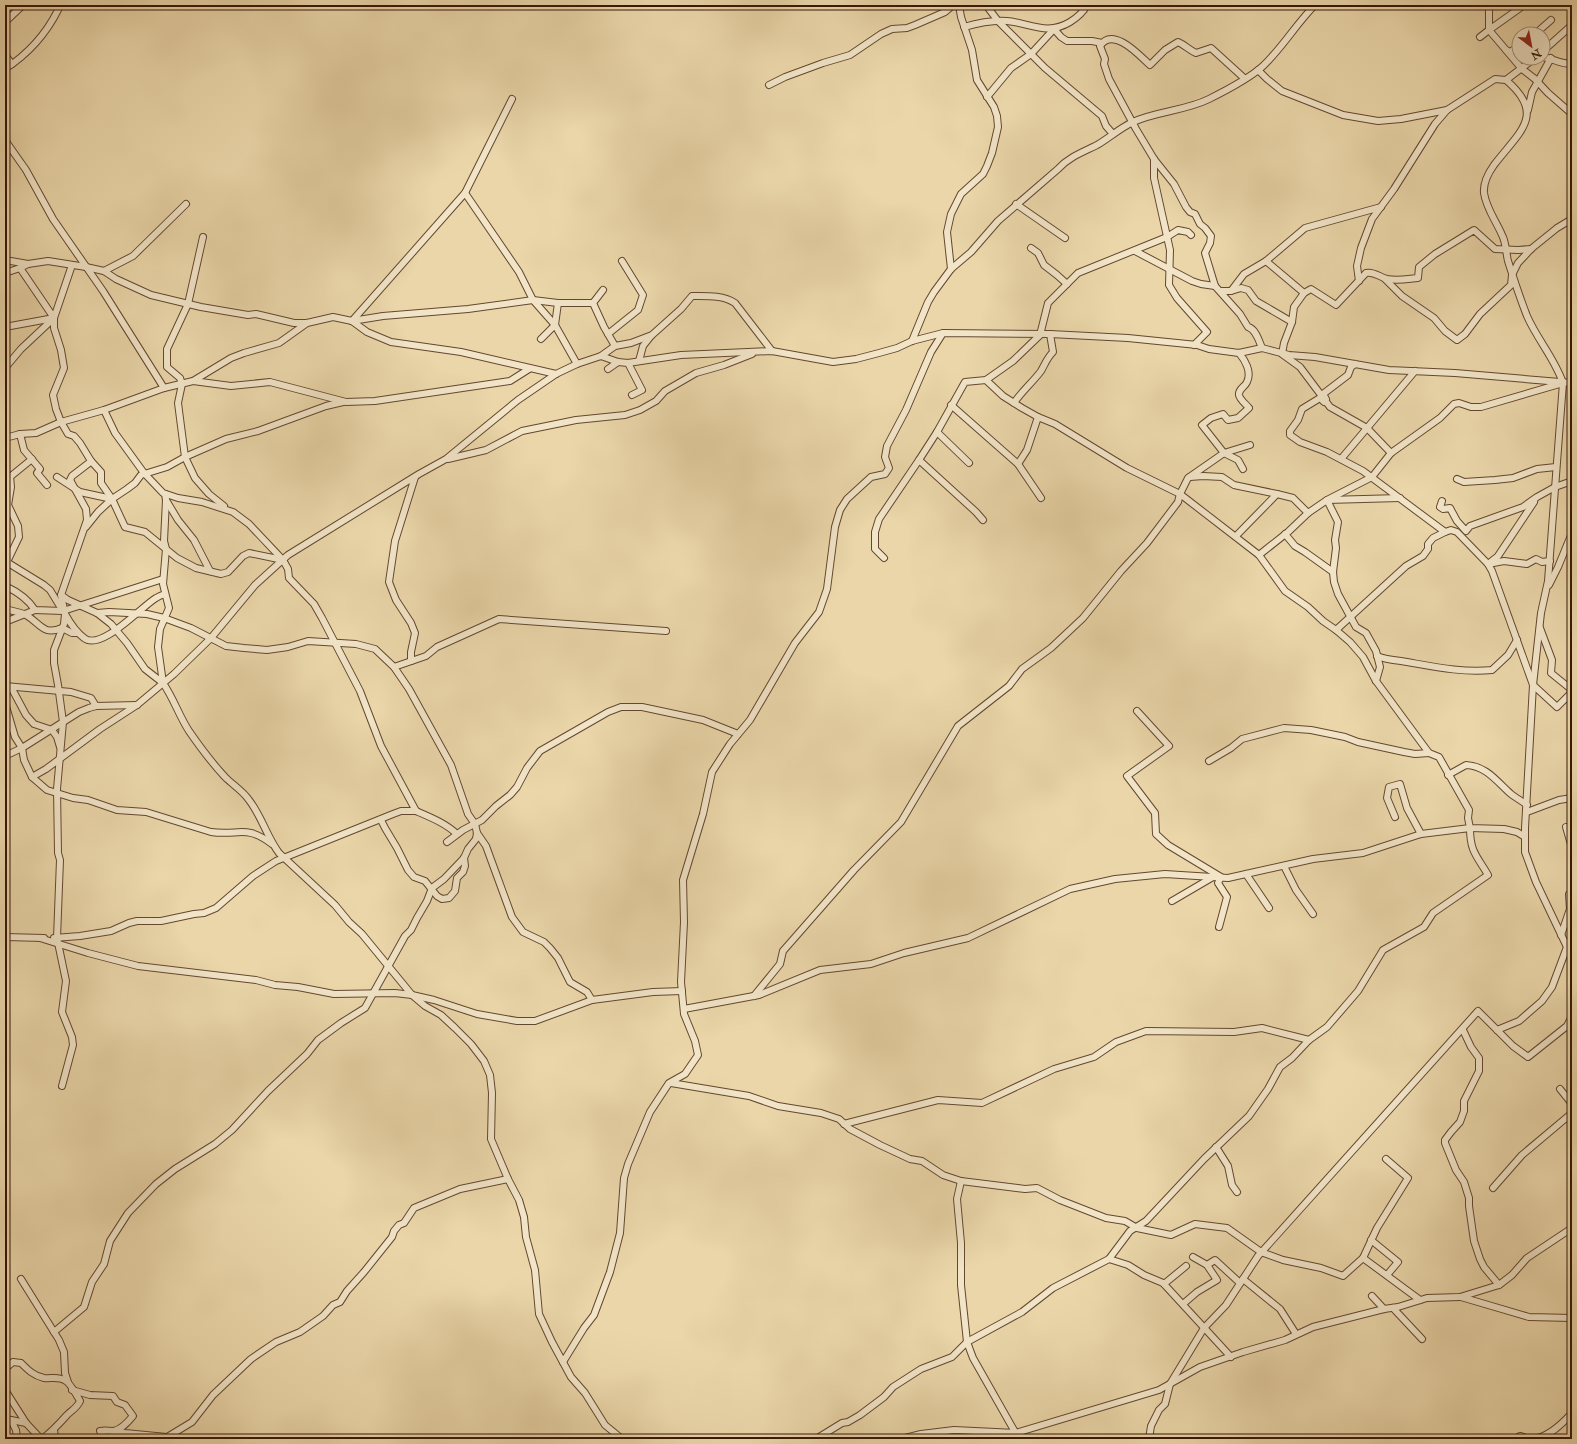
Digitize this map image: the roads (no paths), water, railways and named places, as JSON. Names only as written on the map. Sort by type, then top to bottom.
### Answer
[{"type":"street","points":[[5,22],[23,5]]},
{"type":"street","points":[[770,85],[785,77],[850,55],[881,34],[892,29],[907,28],[915,25],[945,12],[953,5]]},
{"type":"street","points":[[951,269],[947,232],[951,214],[961,194],[985,170],[992,153],[996,136],[997,116],[994,107],[977,80],[972,50],[961,18],[959,5]]},
{"type":"street","points":[[986,5],[998,21],[1049,72],[1102,116],[1106,126],[1113,134]]},
{"type":"street","points":[[987,97],[1011,68],[1031,54],[1054,29],[1077,18],[1084,11],[1087,5]]},
{"type":"street","points":[[912,341],[928,302],[951,269],[971,252],[998,220],[1064,162],[1098,144],[1133,122],[1185,108],[1207,100],[1258,70],[1270,59],[1315,5]]},
{"type":"street","points":[[1489,5],[1489,30],[1522,69],[1538,81],[1548,93],[1572,114]]},
{"type":"street","points":[[1480,37],[1520,8]]},
{"type":"street","points":[[5,69],[32,49],[49,28],[58,10]]},
{"type":"street","points":[[1545,26],[1551,20]]},
{"type":"street","points":[[964,27],[977,23],[1008,21],[1054,29],[1067,41],[1092,41],[1102,43]]},
{"type":"street","points":[[1551,44],[1572,25]]},
{"type":"street","points":[[1215,286],[1205,253],[1210,244],[1211,236],[1206,228],[1200,224],[1195,214],[1190,212],[1186,207],[1174,184],[1154,159],[1109,79],[1104,64],[1105,59],[1100,46],[1108,39],[1113,38],[1129,45],[1150,65],[1165,50],[1178,42],[1184,44],[1196,53],[1211,48],[1244,78]]},
{"type":"street","points":[[1506,50],[1511,51]]},
{"type":"street","points":[[5,55],[12,64]]},
{"type":"street","points":[[1551,59],[1560,64],[1572,64]]},
{"type":"street","points":[[1359,281],[1357,266],[1361,248],[1372,219],[1394,189],[1435,124],[1447,110],[1494,80],[1506,80],[1526,66]]},
{"type":"street","points":[[1497,1030],[1519,1021],[1542,1001],[1552,987],[1570,950],[1561,935],[1536,882],[1525,852],[1533,685],[1539,627],[1550,561],[1563,383],[1560,373],[1538,337],[1528,317],[1512,275],[1503,236],[1489,207],[1484,192],[1486,180],[1491,170],[1518,136],[1526,121],[1532,92],[1546,66]]},
{"type":"street","points":[[1258,70],[1282,91],[1343,115],[1378,121],[1401,119],[1447,110]]},
{"type":"street","points":[[1506,80],[1516,88],[1528,110]]},
{"type":"street","points":[[352,321],[465,193],[512,99]]},
{"type":"street","points":[[5,137],[7,143],[26,170],[53,219],[144,354],[164,388]]},
{"type":"street","points":[[1154,159],[1154,178],[1170,250],[1168,285],[1177,298],[1207,332],[1194,345]]},
{"type":"street","points":[[465,193],[519,272],[533,300],[555,325],[577,364]]},
{"type":"street","points":[[104,271],[133,256],[186,204]]},
{"type":"street","points":[[1016,204],[1065,238]]},
{"type":"street","points":[[1231,291],[1244,274],[1266,261],[1305,228],[1381,207]]},
{"type":"street","points":[[1385,278],[1402,296],[1434,318],[1445,331],[1457,340],[1465,334],[1480,314],[1511,285],[1512,275],[1518,263],[1531,249],[1557,228],[1572,219]]},
{"type":"street","points":[[884,558],[875,549],[875,532],[879,519],[937,432],[964,382],[986,380],[1013,361],[1040,335],[1048,303],[1078,273],[1167,238],[1178,230],[1188,232],[1191,235]]},
{"type":"street","points":[[1282,354],[1284,343],[1292,322],[1294,307],[1304,293],[1311,289],[1336,305],[1366,273],[1371,272],[1385,278],[1400,280],[1418,278],[1419,267],[1435,254],[1474,230],[1495,249],[1531,249]]},
{"type":"street","points":[[203,236],[188,304],[167,349],[167,367],[180,378],[182,384],[178,403],[185,457],[195,478],[209,494],[249,524],[283,560],[288,569],[289,578],[314,604],[360,691],[381,746],[416,811]]},
{"type":"street","points":[[1031,248],[1038,253],[1044,265],[1058,275],[1067,284]]},
{"type":"street","points":[[1135,251],[1201,284],[1215,286],[1240,314],[1248,327],[1255,332],[1262,348]]},
{"type":"street","points":[[5,260],[28,264]]},
{"type":"street","points":[[5,273],[28,264],[48,261],[72,266],[86,266],[104,271],[116,279],[151,295],[188,304],[231,312],[256,314],[294,323],[308,323],[333,317],[352,321],[383,316],[468,309],[533,300],[558,303],[593,303]]},
{"type":"street","points":[[608,334],[638,310],[643,295],[622,261]]},
{"type":"street","points":[[1266,261],[1304,293]]},
{"type":"street","points":[[72,266],[54,318],[54,328],[62,350],[64,368],[53,395],[61,422],[68,434],[74,436],[80,443],[90,461],[101,472],[101,483],[112,499],[125,527],[146,532],[177,558],[196,568],[221,574],[228,572],[243,556],[249,553],[283,560]]},
{"type":"street","points":[[20,268],[54,318]]},
{"type":"street","points":[[1221,291],[1231,291],[1242,288],[1248,290],[1256,301],[1292,322]]},
{"type":"street","points":[[593,303],[603,290]]},
{"type":"street","points":[[639,361],[643,346],[652,335],[681,309],[692,296],[729,298],[735,303],[772,351]]},
{"type":"street","points":[[541,339],[555,325],[558,303]]},
{"type":"street","points":[[593,303],[608,334],[616,346]]},
{"type":"street","points":[[5,327],[54,318]]},
{"type":"street","points":[[5,368],[21,349],[54,318]]},
{"type":"street","points":[[352,321],[367,332],[392,342],[461,352],[529,369],[556,374]]},
{"type":"street","points":[[5,438],[36,432],[61,422],[104,410],[164,388],[193,381],[231,358],[279,343],[308,323]]},
{"type":"street","points":[[563,1362],[594,1315],[615,1258],[620,1233],[624,1178],[628,1164],[650,1112],[670,1082],[685,1074],[698,1055],[695,1041],[684,1014],[682,991],[684,922],[683,880],[703,814],[712,772],[730,744],[750,720],[796,643],[819,612],[827,589],[835,527],[840,510],[847,499],[862,484],[871,477],[885,474],[889,468],[885,457],[887,446],[906,410],[931,352],[943,333]]},
{"type":"street","points":[[601,356],[618,362],[628,363],[681,355],[772,351],[833,362],[856,359],[879,353],[897,348],[912,341],[943,333],[1050,334],[1128,338],[1194,345],[1209,349],[1239,353],[1262,348],[1282,354],[1389,370],[1572,383]]},
{"type":"street","points":[[1014,403],[1019,395],[1042,370],[1046,360],[1053,352],[1050,334]]},
{"type":"street","points":[[32,777],[46,769],[100,729],[137,705],[163,683],[211,638],[253,588],[288,555],[446,459],[508,408],[556,374],[577,364],[601,356],[616,346],[631,343],[652,335]]},
{"type":"street","points":[[446,459],[486,450],[522,431],[576,420],[625,415],[640,410],[656,401],[665,391],[696,373],[724,365],[757,351]]},
{"type":"street","points":[[1239,353],[1246,361],[1248,371],[1247,383],[1239,394],[1249,408],[1238,418],[1228,420],[1223,414],[1210,418],[1202,425],[1224,453],[1238,460],[1243,469]]},
{"type":"street","points":[[1282,354],[1300,367],[1330,407]]},
{"type":"street","points":[[608,369],[618,362]]},
{"type":"street","points":[[628,363],[642,390],[632,395]]},
{"type":"street","points":[[1330,407],[1323,394],[1348,375],[1351,367],[1355,364]]},
{"type":"street","points":[[84,529],[98,512],[112,499],[135,483],[140,475],[167,467],[185,457],[226,439],[258,431],[326,406],[346,402],[375,401],[510,381],[529,369]]},
{"type":"street","points":[[1341,459],[1415,371]]},
{"type":"street","points":[[986,380],[1003,396],[1014,403],[1038,417],[1055,424],[1122,465],[1180,494],[1259,555],[1285,591],[1308,607],[1323,621],[1336,630],[1350,642],[1364,658],[1376,681],[1429,753]]},
{"type":"street","points":[[193,381],[230,386],[270,382],[346,402]]},
{"type":"street","points":[[1259,555],[1308,513],[1327,500],[1372,477],[1391,453],[1440,418],[1454,404],[1459,403],[1471,407],[1481,407],[1563,383]]},
{"type":"street","points":[[1391,453],[1367,428],[1330,407],[1320,398],[1310,404],[1305,405],[1289,434],[1300,442],[1327,452],[1372,477],[1448,531],[1457,532],[1488,564],[1533,685],[1557,706],[1572,691],[1551,673],[1552,660],[1539,627]]},
{"type":"street","points":[[951,405],[1018,464],[1041,498]]},
{"type":"street","points":[[104,410],[115,433],[144,473],[165,497],[178,520],[194,540],[210,571]]},
{"type":"street","points":[[1018,464],[1027,450],[1038,417]]},
{"type":"street","points":[[937,432],[969,463]]},
{"type":"street","points":[[20,434],[24,450],[40,469],[37,473],[47,485]]},
{"type":"street","points":[[754,996],[780,964],[783,951],[854,870],[901,822],[958,726],[1009,686],[1022,669],[1050,648],[1083,618],[1146,543],[1178,502],[1180,494],[1188,478],[1224,453],[1250,445]]},
{"type":"street","points":[[32,459],[7,478],[10,487],[8,505],[18,526],[19,537],[6,563],[50,590],[77,633],[89,641],[98,640],[117,630],[156,598],[165,594]]},
{"type":"street","points":[[919,460],[983,520]]},
{"type":"street","points":[[62,1086],[73,1046],[72,1037],[62,1012],[66,981],[58,940],[60,860],[58,853],[57,794],[63,722],[54,663],[54,650],[62,628],[64,612],[61,596],[87,520],[86,509],[70,480],[72,476],[89,464],[90,461]]},
{"type":"street","points":[[1457,479],[1464,482],[1478,482],[1513,478],[1537,469],[1556,467]]},
{"type":"street","points":[[1188,478],[1203,476],[1222,477],[1234,485],[1293,498],[1308,513]]},
{"type":"street","points":[[57,477],[80,492],[112,499]]},
{"type":"street","points":[[411,661],[411,652],[415,634],[411,623],[396,600],[389,582],[395,541],[415,477]]},
{"type":"street","points":[[1442,501],[1440,507],[1443,509],[1450,508],[1466,531],[1470,526],[1524,507],[1537,497],[1572,480]]},
{"type":"street","points":[[1236,536],[1277,494]]},
{"type":"street","points":[[165,497],[202,502],[227,509]]},
{"type":"street","points":[[163,683],[158,647],[160,629],[169,608],[163,579],[166,549],[164,540],[165,497]]},
{"type":"street","points":[[1488,564],[1498,556],[1537,497]]},
{"type":"street","points":[[1327,500],[1400,498]]},
{"type":"street","points":[[1327,500],[1338,522],[1333,572],[1334,582],[1338,594],[1356,627],[1366,633],[1376,651],[1380,668],[1376,681]]},
{"type":"street","points":[[1336,630],[1406,566],[1423,556],[1428,549],[1428,544],[1433,538],[1448,531],[1457,520]]},
{"type":"street","points":[[1284,534],[1295,546],[1333,572]]},
{"type":"street","points":[[1546,591],[1572,534]]},
{"type":"street","points":[[1567,546],[1572,557]]},
{"type":"street","points":[[1488,564],[1504,561],[1527,564],[1536,559],[1542,562],[1550,561]]},
{"type":"street","points":[[5,622],[36,610],[64,612],[163,579]]},
{"type":"street","points":[[5,586],[23,596],[36,610]]},
{"type":"street","points":[[61,596],[97,613],[117,630],[145,669],[163,683],[171,694],[181,719],[190,732],[225,777],[249,799],[266,827],[272,844]]},
{"type":"street","points":[[5,609],[25,614],[45,631],[55,631],[62,628],[72,633],[77,633]]},
{"type":"street","points":[[97,613],[109,612],[147,614],[164,618],[226,646],[267,650],[288,647],[308,641],[356,644],[375,649],[394,667],[409,689],[451,765],[468,814],[477,833],[486,846],[512,917],[516,924],[523,932],[547,945],[558,958],[570,982],[587,992],[592,1000]]},
{"type":"street","points":[[394,667],[426,656],[437,647],[499,619],[666,631]]},
{"type":"street","points":[[1377,656],[1419,665],[1460,671],[1492,670],[1508,655],[1517,640]]},
{"type":"street","points":[[8,687],[59,691],[85,695],[91,698],[96,706]]},
{"type":"street","points":[[8,687],[26,715],[34,724],[52,730],[57,737],[61,750]]},
{"type":"street","points":[[5,703],[15,737],[22,748],[24,760],[32,777],[47,790],[57,794],[88,800],[117,810],[146,812],[211,832],[220,833],[243,831],[254,833],[272,844],[335,905],[362,934],[412,995],[425,1006],[441,1015],[471,1044],[484,1061],[490,1075],[492,1093],[491,1139],[508,1179],[520,1200],[524,1217],[526,1237],[534,1270],[538,1314],[571,1377],[585,1392],[606,1425],[622,1439]]},
{"type":"street","points":[[5,756],[22,748],[52,730],[78,712],[96,706],[137,705]]},
{"type":"street","points":[[446,842],[482,820],[510,795],[522,780],[527,768],[540,751],[608,712],[621,708],[642,708],[703,720],[738,734]]},
{"type":"street","points":[[1137,711],[1169,746],[1127,776],[1155,813],[1156,834],[1168,845],[1221,877]]},
{"type":"street","points":[[816,1439],[842,1423],[848,1422],[860,1415],[884,1397],[893,1386],[921,1369],[952,1357],[968,1342],[1022,1312],[1053,1288],[1109,1259],[1130,1232],[1146,1221],[1216,1147],[1249,1116],[1268,1089],[1280,1067],[1292,1058],[1309,1040],[1326,1027],[1358,991],[1384,950],[1424,927],[1433,913],[1488,875],[1476,856],[1470,842],[1468,818],[1469,810],[1439,757],[1429,753],[1409,753],[1311,730],[1284,728],[1242,739],[1231,748],[1209,761]]},
{"type":"street","points":[[1448,775],[1466,765],[1479,768],[1499,781],[1510,793],[1527,805]]},
{"type":"street","points":[[1395,817],[1387,798],[1389,787],[1400,784],[1407,808],[1421,834]]},
{"type":"street","points":[[1526,812],[1559,800],[1572,798]]},
{"type":"street","points":[[5,937],[58,940],[111,931],[137,921],[161,921],[204,913],[216,908],[253,876],[276,862],[401,811],[416,811],[451,828],[457,834]]},
{"type":"street","points":[[381,820],[398,848],[408,870],[414,877],[426,881],[437,896],[442,899],[450,898],[455,891],[457,878],[463,872],[465,866],[464,858]]},
{"type":"street","points":[[1566,827],[1572,848]]},
{"type":"street","points":[[684,1009],[759,995],[820,970],[871,964],[904,953],[968,938],[1070,889],[1116,879],[1165,874],[1228,878],[1313,860],[1363,853],[1421,834],[1470,828],[1504,829],[1517,832],[1525,837]]},
{"type":"street","points":[[54,1332],[84,1307],[92,1282],[104,1264],[110,1241],[128,1213],[139,1201],[156,1184],[175,1169],[215,1144],[232,1130],[268,1091],[307,1054],[318,1040],[365,1008],[427,901],[432,888],[444,879],[464,858],[468,849],[476,839],[477,833]]},
{"type":"street","points":[[1284,866],[1296,890],[1314,914]]},
{"type":"street","points":[[1246,874],[1269,908]]},
{"type":"street","points":[[1172,901],[1212,877]]},
{"type":"street","points":[[1219,927],[1227,897],[1218,883],[1221,877]]},
{"type":"street","points":[[1561,935],[1570,909],[1569,894],[1572,892]]},
{"type":"street","points":[[58,940],[88,953],[138,966],[256,980],[275,985],[334,994],[412,995],[434,1000],[477,1014],[517,1021],[535,1021],[592,1000],[653,992],[682,991]]},
{"type":"street","points":[[1149,1439],[1151,1426],[1159,1410],[1165,1404],[1170,1384],[1204,1328],[1226,1305],[1261,1252],[1478,1011],[1513,1046],[1528,1057],[1567,1026],[1571,1020]]},
{"type":"street","points":[[844,1124],[938,1100],[982,1103],[1054,1069],[1094,1056],[1116,1042],[1146,1031],[1234,1032],[1262,1028],[1309,1040]]},
{"type":"street","points":[[1462,1030],[1470,1047],[1479,1058],[1479,1071],[1464,1101],[1464,1111],[1460,1122],[1445,1140],[1445,1143],[1456,1170],[1464,1182],[1469,1198],[1474,1241],[1480,1259],[1484,1267],[1499,1285]]},
{"type":"street","points":[[670,1082],[738,1094],[778,1106],[821,1113],[839,1119],[850,1129],[880,1145],[910,1159],[922,1161],[943,1175],[961,1181],[1025,1190],[1037,1188],[1048,1192],[1060,1200],[1106,1218],[1125,1221],[1137,1228],[1171,1235],[1195,1224],[1227,1228],[1261,1252],[1283,1260],[1321,1268],[1344,1276],[1363,1258],[1371,1240],[1408,1178],[1386,1158]]},
{"type":"street","points":[[1560,1088],[1572,1104]]},
{"type":"street","points":[[1493,1188],[1522,1155],[1572,1113]]},
{"type":"street","points":[[1216,1147],[1228,1166],[1232,1185],[1237,1192]]},
{"type":"street","points":[[165,1438],[192,1422],[213,1395],[251,1359],[276,1342],[300,1332],[323,1316],[333,1305],[340,1302],[347,1291],[392,1237],[394,1231],[399,1225],[404,1223],[414,1208],[460,1188],[508,1179]]},
{"type":"street","points":[[961,1181],[957,1199],[962,1243],[961,1285],[968,1342],[973,1358],[1017,1436]]},
{"type":"street","points":[[901,1439],[921,1434],[954,1430],[1017,1436],[1159,1390],[1200,1367],[1243,1352],[1285,1340],[1313,1327],[1393,1308],[1427,1298],[1462,1296],[1499,1285],[1512,1275],[1527,1258],[1572,1228]]},
{"type":"street","points":[[1371,1240],[1398,1262],[1388,1275]]},
{"type":"street","points":[[1183,1304],[1197,1292],[1217,1280],[1207,1266],[1193,1257]]},
{"type":"street","points":[[1363,1258],[1420,1300]]},
{"type":"street","points":[[1109,1259],[1128,1265],[1144,1275],[1164,1284],[1231,1357]]},
{"type":"street","points":[[1207,1266],[1215,1260],[1280,1309],[1296,1334]]},
{"type":"street","points":[[1164,1284],[1186,1266]]},
{"type":"street","points":[[5,1390],[26,1423],[41,1439],[54,1430],[80,1401],[72,1390],[65,1373],[64,1352],[54,1332],[22,1279]]},
{"type":"street","points":[[1372,1296],[1384,1309]]},
{"type":"street","points":[[1462,1296],[1528,1317],[1572,1318]]},
{"type":"street","points":[[1393,1308],[1422,1339]]},
{"type":"street","points":[[6,1368],[13,1362],[21,1363],[29,1372],[38,1376],[63,1379],[68,1382]]},
{"type":"street","points":[[72,1390],[90,1395],[113,1396],[117,1402],[125,1405],[133,1416],[123,1426],[114,1431]]},
{"type":"street","points":[[1516,1439],[1520,1436],[1532,1439],[1546,1435],[1572,1413]]},
{"type":"street","points":[[8,1419],[26,1423]]},
{"type":"street","points":[[8,1419],[16,1430],[17,1439]]},
{"type":"street","points":[[54,1430],[55,1439]]},
{"type":"street","points":[[104,1439],[100,1431],[106,1430],[165,1438],[202,1439]]}]
